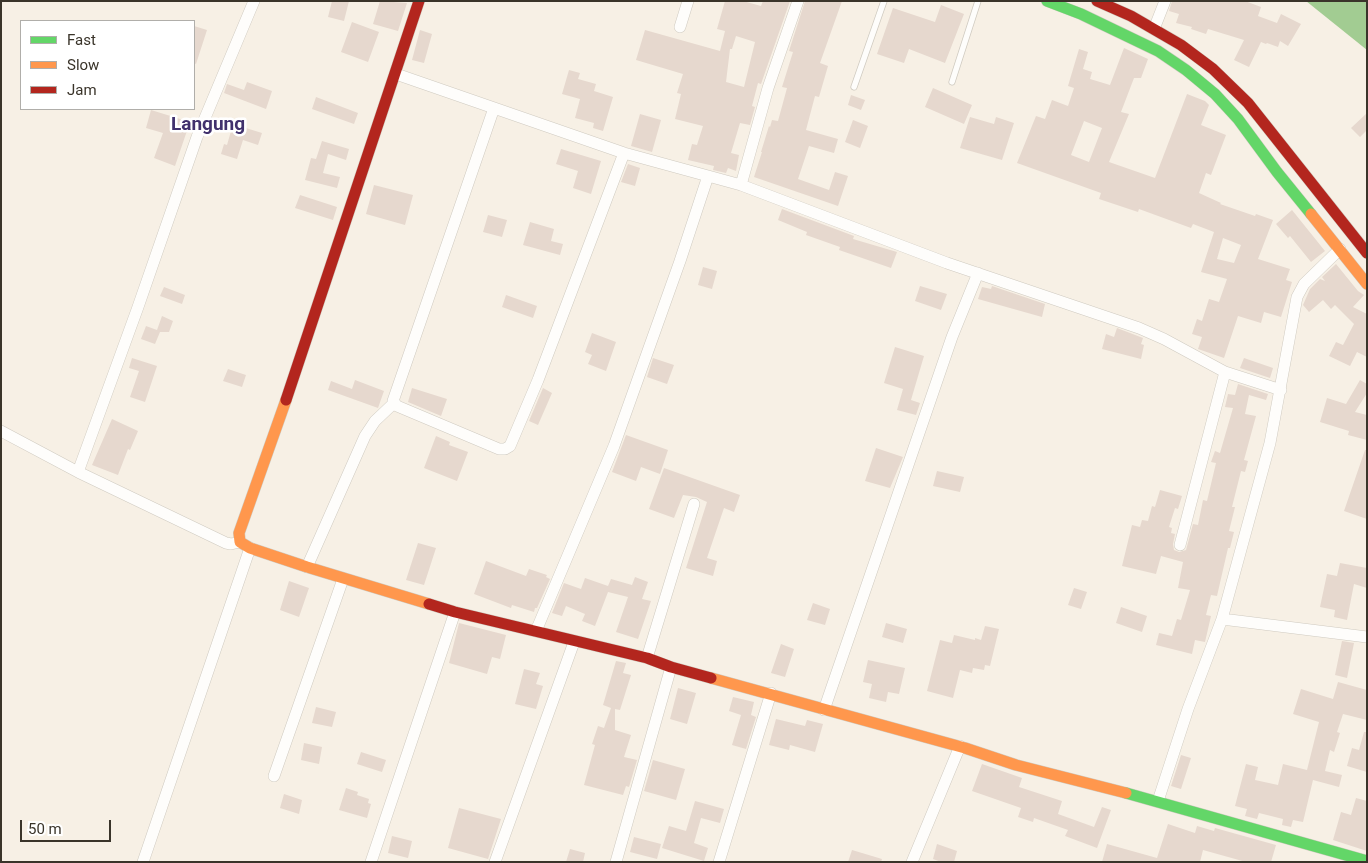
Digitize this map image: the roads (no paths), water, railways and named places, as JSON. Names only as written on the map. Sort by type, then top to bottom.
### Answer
[{"type":"main road","points":[[419,1],[287,397],[239,532],[245,545],[343,579],[455,612],[647,658],[671,667],[960,746],[1016,765],[1158,801],[1367,861]]},
{"type":"main road","points":[[1047,1],[1081,14],[1158,51],[1186,70],[1215,94],[1238,119],[1277,172],[1367,284]]},
{"type":"main road","points":[[1081,14],[1085,1]]},
{"type":"main road","points":[[1097,1],[1131,16],[1154,29],[1181,45],[1213,69],[1248,103],[1367,253]]},
{"type":"street","points":[[78,472],[197,137],[254,1]]},
{"type":"street","points":[[680,27],[688,1]]},
{"type":"street","points":[[741,185],[768,88],[798,1]]},
{"type":"street","points":[[1154,29],[1165,1]]},
{"type":"street","points":[[396,74],[624,153],[741,185],[924,255],[1139,328],[1164,339],[1225,372],[1281,390]]},
{"type":"street","points":[[307,567],[365,436],[375,421],[394,403],[394,398],[494,108]]},
{"type":"street","points":[[394,403],[397,406],[499,449],[505,449],[510,446],[549,351],[624,153]]},
{"type":"street","points":[[536,631],[614,446],[680,261],[708,176]]},
{"type":"street","points":[[1158,801],[1188,709],[1222,619],[1270,443],[1297,297],[1304,284],[1340,249]]},
{"type":"street","points":[[824,710],[949,346],[978,273]]},
{"type":"street","points":[[1180,545],[1225,372]]},
{"type":"street","points":[[1,430],[78,472],[226,543],[245,545],[143,862]]},
{"type":"street","points":[[647,658],[694,504]]},
{"type":"street","points":[[274,776],[343,579]]},
{"type":"street","points":[[371,862],[455,612]]},
{"type":"street","points":[[1222,619],[1367,636]]},
{"type":"street","points":[[495,862],[574,642]]},
{"type":"street","points":[[616,862],[671,667]]},
{"type":"street","points":[[719,862],[771,693]]},
{"type":"street","points":[[912,862],[960,746]]},
{"type":"lane","points":[[854,87],[884,1]]},
{"type":"lane","points":[[952,82],[978,1]]},
{"type":"district","name":"Langung","points":[[208,125]]}]
